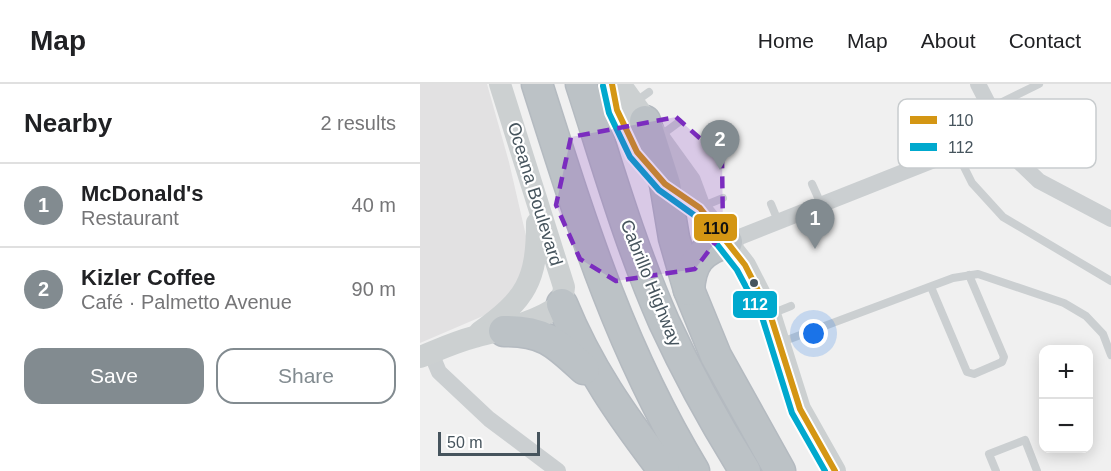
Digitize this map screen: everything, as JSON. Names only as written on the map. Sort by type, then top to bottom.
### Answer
[{"type":"highway","points":[[537,84],[585,235],[612,308],[648,388],[694,471]]},
{"type":"highway","name":"Cabrillo Highway","points":[[581,84],[631,238],[664,321],[703,399],[745,471]]},
{"type":"highway","points":[[646,114],[665,184],[674,238],[689,290],[716,356],[780,471]]},
{"type":"highway","points":[[689,290],[692,267],[696,258],[703,251],[727,242]]},
{"type":"highway","points":[[562,304],[579,346],[602,386],[664,471]]},
{"type":"highway","points":[[504,331],[539,334],[557,343],[602,386]]},
{"type":"street","name":"Oceana Boulevard","points":[[500,84],[564,287],[562,304]]},
{"type":"street","points":[[612,84],[617,110],[637,152],[665,184],[700,208],[781,310],[779,344],[800,409],[835,471]]},
{"type":"street","points":[[620,84],[646,114],[690,181],[700,208]]},
{"type":"street","points":[[978,84],[986,99]]},
{"type":"street","points":[[727,242],[913,168]]},
{"type":"street","points":[[1025,168],[1039,181],[1111,219]]},
{"type":"street","points":[[472,337],[502,316],[520,299],[532,273],[537,252],[537,203]]},
{"type":"street","points":[[558,471],[489,419],[439,372],[426,355],[472,337],[504,331],[546,315],[562,304]]},
{"type":"lane","points":[[1008,99],[1039,84]]},
{"type":"lane","points":[[646,114],[679,122]]},
{"type":"lane","points":[[964,168],[972,183],[1003,217],[1111,281]]},
{"type":"lane","points":[[812,184],[821,204]]},
{"type":"lane","points":[[700,208],[723,198]]},
{"type":"lane","points":[[771,204],[778,221]]},
{"type":"lane","points":[[779,344],[931,286],[978,274],[997,278],[1064,303],[1086,316],[1103,334],[1111,355]]},
{"type":"lane","points":[[931,286],[967,372],[974,374],[1002,362],[1004,357],[969,275]]},
{"type":"lane","points":[[996,471],[989,454],[1025,440],[1037,471]]},
{"type":"highlighted area","points":[[676,117],[722,158],[723,232],[695,269],[616,281],[580,259],[556,205],[571,137]]},
{"type":"shaded area","points":[[420,84],[487,84],[509,162],[527,240],[527,258],[516,290],[490,313],[420,343]]},
{"type":"transit line","name":"110","points":[[612,84],[617,110],[637,152],[665,184],[700,208],[745,265],[770,314],[800,409],[835,471]]},
{"type":"transit line","name":"112","points":[[603,86],[609,113],[630,157],[659,190],[694,215],[737,270],[762,317],[792,413],[825,471]]},
{"type":"place","name":"Kizler Coffee","points":[[720,170]]},
{"type":"place","name":"McDonald's","points":[[815,249]]}]
